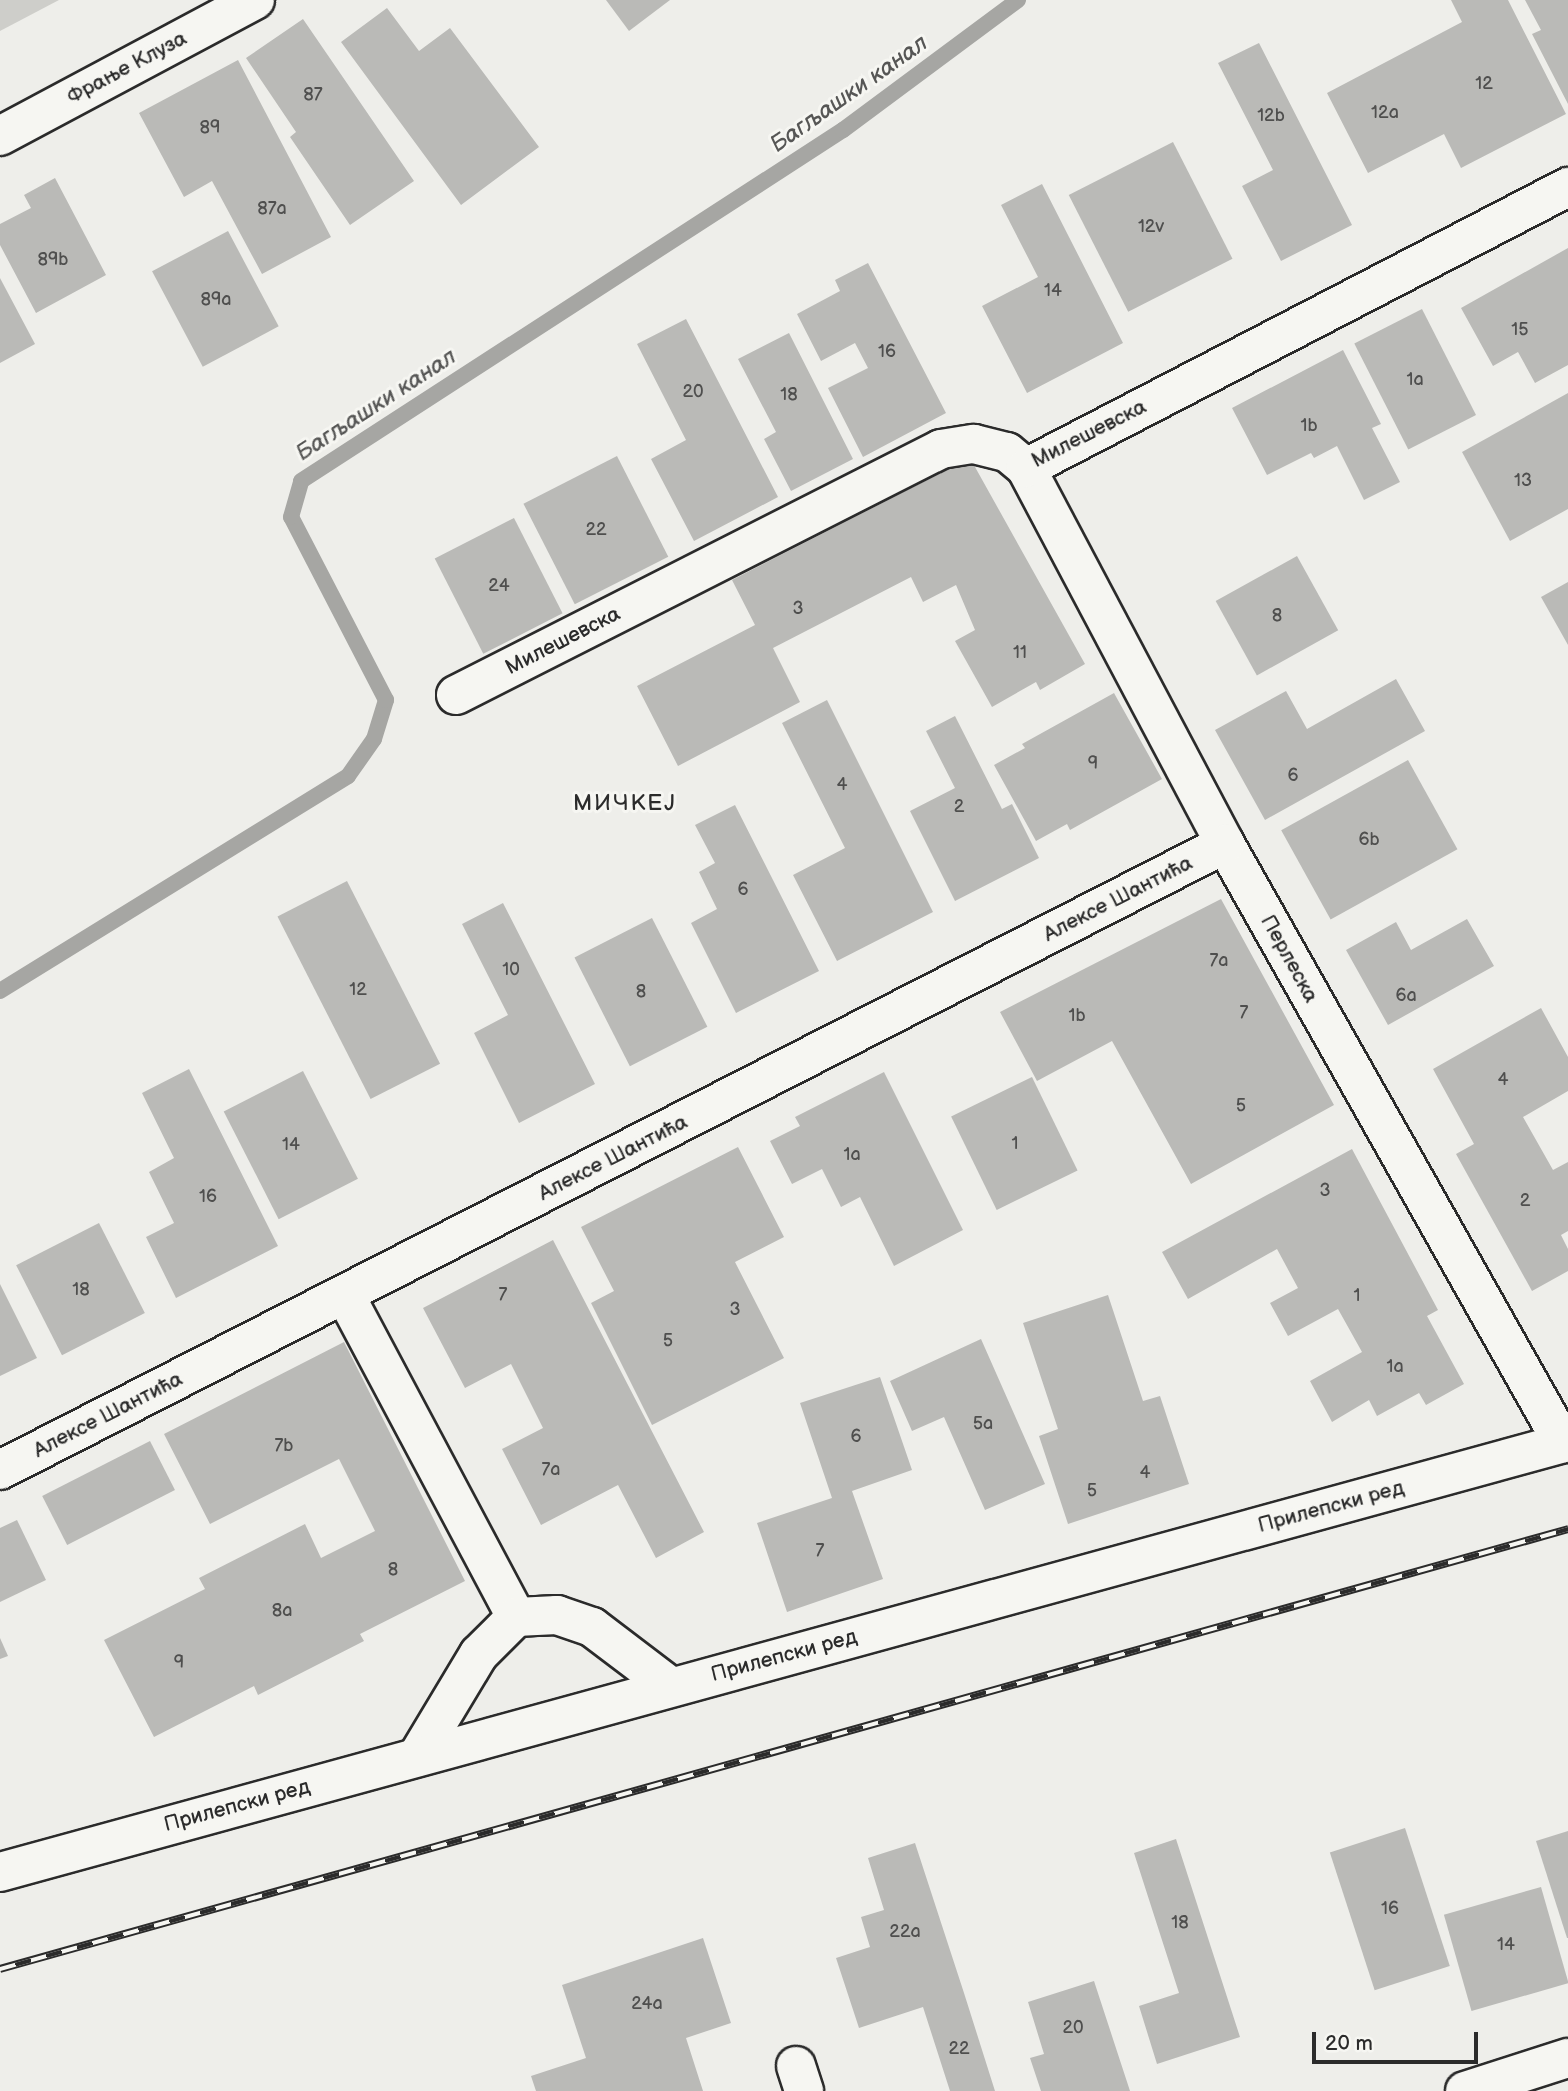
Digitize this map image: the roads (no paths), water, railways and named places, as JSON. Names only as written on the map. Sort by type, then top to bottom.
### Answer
[{"type":"street","name":"Фрање Клуза","points":[[0,136],[254,0]]},
{"type":"street","name":"Милешевска","points":[[456,695],[941,449],[974,444],[1007,452],[1026,468],[1568,187]]},
{"type":"street","name":"Перлеска","points":[[1026,468],[1225,844],[1565,1443]]},
{"type":"street","name":"Алексе Шантића","points":[[0,1470],[1225,844]]},
{"type":"street","points":[[345,1294],[516,1617]]},
{"type":"street","name":"Прилепски ред","points":[[0,1872],[1565,1443]]},
{"type":"street","points":[[417,1757],[478,1654],[516,1617],[556,1615],[592,1627],[671,1686]]},
{"type":"street","points":[[1465,2091],[1568,2058]]},
{"type":"waterway","name":"Багљашки канал","points":[[0,991],[348,776],[374,739],[386,700],[291,517],[301,481],[843,130],[1018,0]]},
{"type":"railway","points":[[0,1969],[1568,1529]]},
{"type":"district","name":"МИЧКЕЈ","points":[[625,803]]}]
